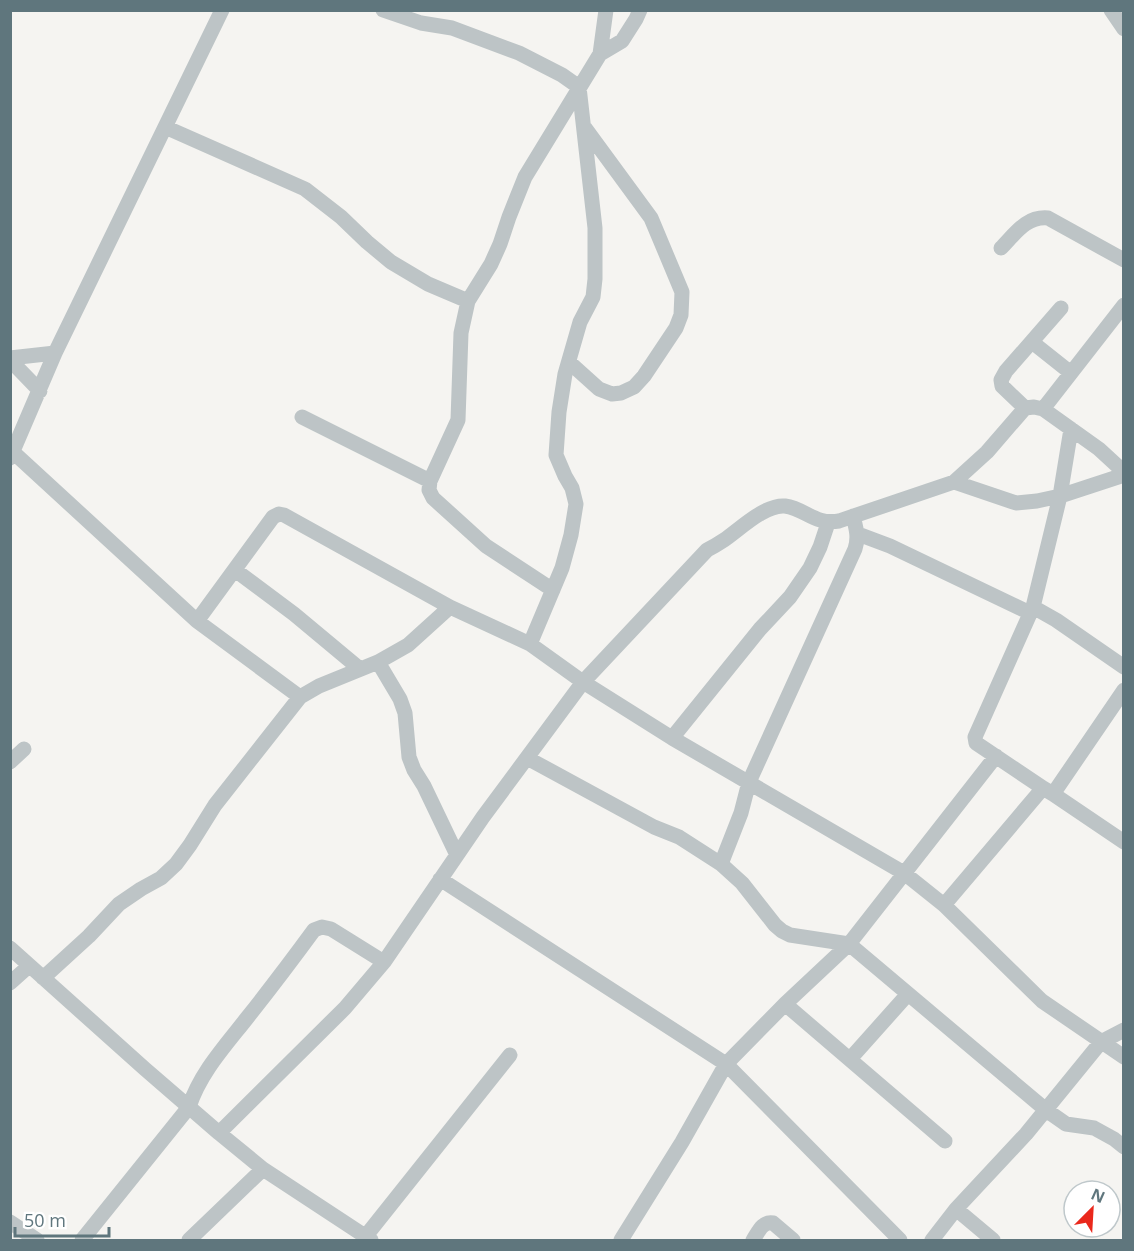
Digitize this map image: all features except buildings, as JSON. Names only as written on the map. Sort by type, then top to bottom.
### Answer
[{"type":"street","points":[[222,10],[56,353],[12,455],[197,621],[300,697]]},
{"type":"street","points":[[383,10],[421,23],[452,28],[519,53],[562,75],[579,87],[595,228],[596,279],[593,297],[580,322],[565,374],[559,412],[556,455],[572,488],[576,504],[571,535],[562,568],[530,644]]},
{"type":"street","points":[[553,590],[486,546],[433,498],[429,490],[430,481],[459,420],[461,333],[468,301],[491,264],[525,177],[600,54],[606,10]]},
{"type":"street","points":[[600,54],[622,41],[640,10]]},
{"type":"street","points":[[1111,10],[1124,29]]},
{"type":"street","points":[[569,362],[599,389],[612,394],[621,393],[634,387],[644,376],[676,328],[681,315],[682,292],[651,218],[583,125]]},
{"type":"street","points":[[165,127],[305,189],[392,262],[428,284],[468,301]]},
{"type":"street","points":[[1001,248],[1027,223],[1034,219],[1048,218],[1124,260]]},
{"type":"street","points":[[1043,409],[1124,305]]},
{"type":"street","points":[[1024,408],[1002,386],[1001,380],[1006,371],[1061,308]]},
{"type":"street","points":[[1032,342],[1071,373]]},
{"type":"street","points":[[10,359],[56,353]]},
{"type":"street","points":[[10,359],[40,391]]},
{"type":"street","points":[[219,1133],[345,1008],[384,962],[457,855],[583,682],[707,550],[772,508],[784,506],[828,523],[954,482],[987,452],[1024,408],[1043,409],[1099,448],[1124,473],[1060,496],[1016,503],[954,482]]},
{"type":"street","points":[[302,417],[430,481]]},
{"type":"street","points":[[1071,429],[1060,496],[1031,610],[975,737],[976,742],[1124,842]]},
{"type":"street","points":[[197,621],[273,517],[279,514],[284,515],[450,607],[530,644],[583,682],[672,738],[904,873],[944,905],[1042,1001],[1124,1057]]},
{"type":"street","points":[[721,864],[741,813],[749,782],[855,549],[858,534],[853,516]]},
{"type":"street","points":[[672,738],[760,629],[790,597],[810,568],[828,523]]},
{"type":"street","points":[[858,534],[1056,620],[1124,667]]},
{"type":"street","points":[[235,570],[294,614],[360,669]]},
{"type":"street","points":[[43,978],[89,936],[119,904],[161,878],[176,864],[214,805],[300,697],[319,686],[378,662],[408,645],[450,607]]},
{"type":"street","points":[[378,662],[400,699],[405,713],[409,757],[414,770],[457,855]]},
{"type":"street","points":[[944,905],[1048,791],[1124,690]]},
{"type":"street","points":[[10,762],[24,749]]},
{"type":"street","points":[[621,1240],[726,1064],[849,944],[996,756]]},
{"type":"street","points":[[527,758],[654,827],[679,837],[721,864],[742,883],[782,931],[790,935],[849,944],[1046,1110],[1066,1124],[1095,1128],[1124,1147]]},
{"type":"street","points":[[440,879],[726,1064],[900,1240]]},
{"type":"street","points":[[82,1240],[189,1107],[200,1081],[222,1049],[314,930],[321,927],[331,929],[384,962]]},
{"type":"street","points":[[10,948],[145,1069],[263,1169],[368,1239],[510,1055]]},
{"type":"street","points":[[10,983],[30,966]]},
{"type":"street","points":[[850,1059],[908,994]]},
{"type":"street","points":[[785,1004],[945,1140]]},
{"type":"street","points":[[932,1240],[956,1209],[1026,1134],[1101,1042],[1124,1029]]},
{"type":"street","points":[[189,1240],[263,1169]]},
{"type":"street","points":[[956,1209],[993,1240]]},
{"type":"street","points":[[10,1222],[37,1240]]},
{"type":"street","points":[[753,1240],[764,1223],[768,1222],[773,1223],[794,1240]]}]
